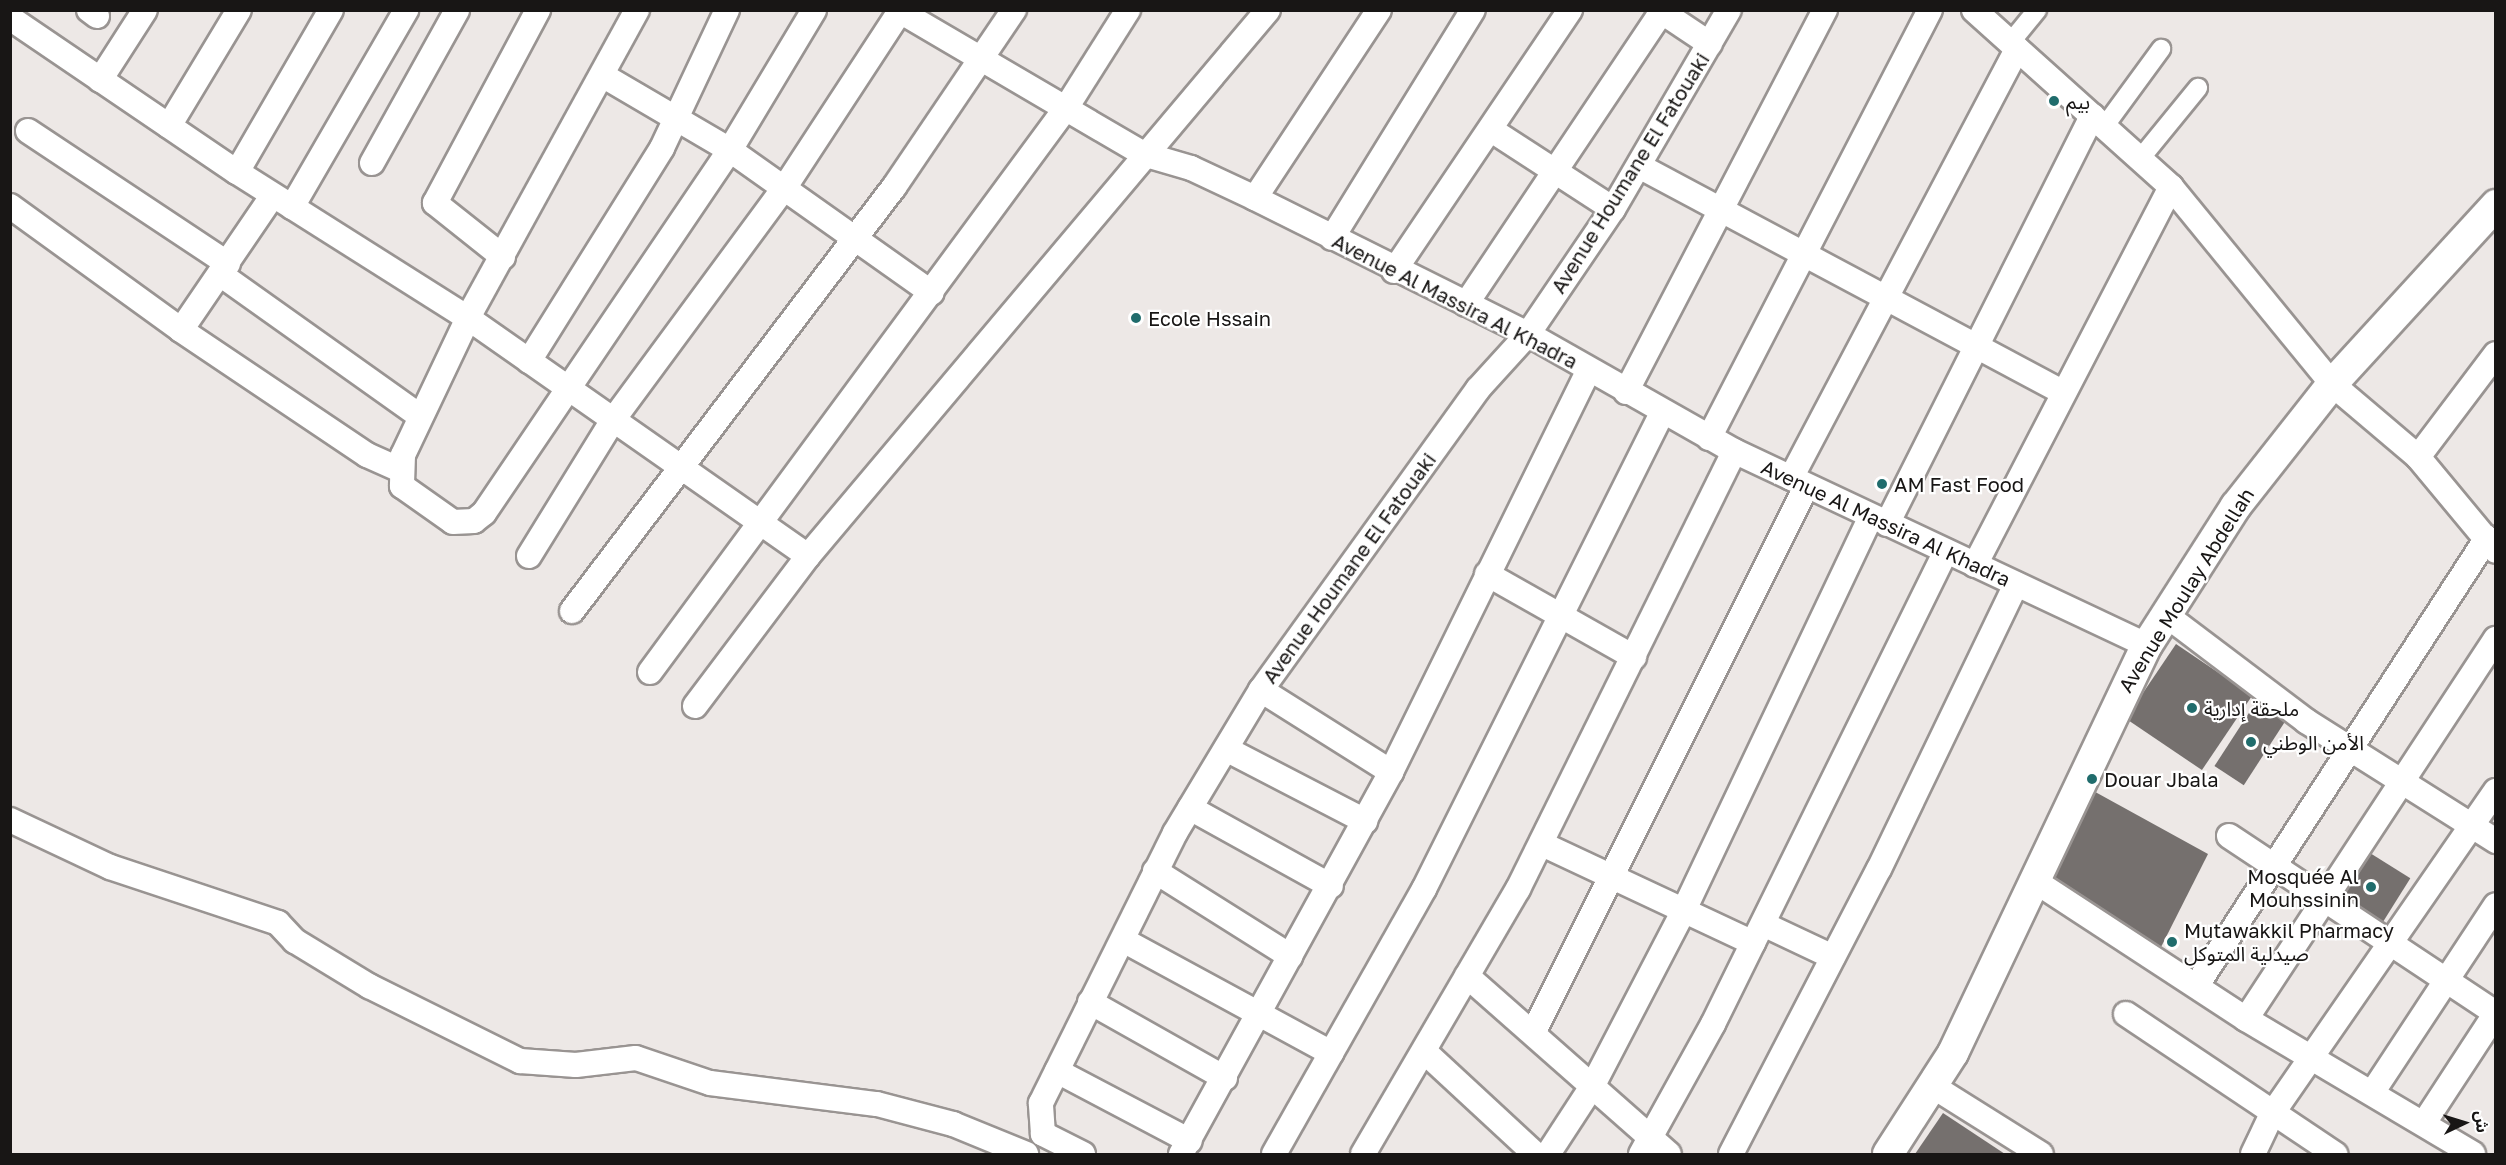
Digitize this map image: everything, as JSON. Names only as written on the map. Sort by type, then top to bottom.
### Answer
[{"type":"street","points":[[100,80],[145,10]]},
{"type":"street","points":[[169,126],[239,10]]},
{"type":"street","points":[[237,172],[331,10]]},
{"type":"street","points":[[181,330],[224,269],[282,201],[406,10]]},
{"type":"street","points":[[372,163],[457,10]]},
{"type":"street","points":[[503,257],[435,203],[538,10]]},
{"type":"street","points":[[637,10],[468,318],[420,416],[399,469],[402,486],[417,499],[453,522],[474,521],[730,150],[814,10]]},
{"type":"street","points":[[529,361],[677,118],[727,10]]},
{"type":"street","points":[[572,612],[681,471],[854,239],[1014,10]]},
{"type":"street","points":[[650,672],[756,523],[932,293],[1066,108],[1128,10]]},
{"type":"street","points":[[695,706],[808,556],[1143,154],[1268,10]]},
{"type":"street","points":[[1255,198],[1379,10]]},
{"type":"street","points":[[1332,238],[1473,10]]},
{"type":"street","points":[[1394,272],[1493,130],[1570,10]]},
{"type":"street","name":"Avenue Houmane El Fatouaki","points":[[1074,1151],[1045,1137],[1039,1119],[1057,1071],[1090,1002],[1123,940],[1155,871],[1190,808],[1261,690],[1478,388],[1528,334],[1613,208],[1729,10]]},
{"type":"street","points":[[1626,392],[1724,211],[1825,10]]},
{"type":"street","points":[[1709,438],[1930,10]]},
{"type":"street","points":[[1974,10],[2171,187],[2332,384],[2418,457],[2490,534],[2197,985]]},
{"type":"street","points":[[1534,1031],[1613,877],[1886,296],[2013,46],[2037,10]]},
{"type":"street","points":[[529,556],[613,420],[785,187],[899,11]]},
{"type":"street","name":"Avenue Al Massira Al Khadra","points":[[899,11],[979,63],[1066,108],[1143,154],[1191,168],[1255,198],[1394,272],[1528,334],[1662,413],[1734,452],[2147,645]]},
{"type":"street","points":[[1466,304],[1557,172],[1661,11],[1710,44]]},
{"type":"street","points":[[10,18],[237,172],[468,318],[681,471],[808,556]]},
{"type":"street","points":[[1548,1155],[1593,1085],[1684,910],[1879,521],[1974,344],[2098,122],[2161,49]]},
{"type":"street","points":[[602,75],[730,150],[932,293]]},
{"type":"street","points":[[2140,159],[2199,88]]},
{"type":"street","points":[[1493,130],[1613,208]]},
{"type":"street","points":[[28,131],[224,269],[420,416]]},
{"type":"street","points":[[1639,166],[2062,392]]},
{"type":"street","points":[[1975,564],[2062,392],[2171,187]]},
{"type":"street","points":[[10,206],[181,330],[367,455],[399,469]]},
{"type":"street","name":"Avenue Moulay Abdellah","points":[[1888,1155],[1934,1087],[2147,645],[2166,615],[2236,506],[2332,384],[2494,210]]},
{"type":"street","points":[[2418,457],[2496,354]]},
{"type":"street","points":[[1057,1071],[1186,1148],[1290,956],[1331,886],[1391,772],[1589,370]]},
{"type":"street","points":[[1274,1155],[1424,889],[1662,413]]},
{"type":"street","points":[[1363,1155],[1426,1053],[1542,844],[1734,452]]},
{"type":"street","points":[[1646,1146],[1758,933],[1946,551]]},
{"type":"street","points":[[1487,574],[1559,617],[1634,657]]},
{"type":"street","points":[[1731,1155],[1833,957],[2016,584]]},
{"type":"street","points":[[2166,615],[2350,749],[2496,841]]},
{"type":"street","points":[[2246,1019],[2496,639]]},
{"type":"street","points":[[1261,690],[1391,772]]},
{"type":"street","points":[[1226,749],[1365,821]]},
{"type":"street","points":[[2253,1155],[2272,1114],[2496,791]]},
{"type":"street","points":[[1190,808],[1331,886]]},
{"type":"street","points":[[10,820],[110,867],[278,923],[296,940],[369,986],[520,1061],[576,1065],[636,1058],[710,1083],[877,1104],[953,1124],[1026,1155]]},
{"type":"street","points":[[2229,836],[2495,1013],[2424,1122]]},
{"type":"street","points":[[1542,844],[1684,910],[1833,957]]},
{"type":"street","points":[[1155,871],[1290,956]]},
{"type":"street","points":[[2034,881],[2246,1019],[2424,1122],[2473,1155]]},
{"type":"street","points":[[2372,1093],[2496,905]]},
{"type":"street","points":[[1123,940],[1331,1053]]},
{"type":"street","points":[[1467,976],[1534,1031],[1593,1085],[1646,1146],[1669,1155]]},
{"type":"street","points":[[1090,1002],[1225,1078]]},
{"type":"street","points":[[2126,1014],[2336,1155]]},
{"type":"street","points":[[1426,1053],[1535,1155]]},
{"type":"street","points":[[1934,1087],[2040,1155]]},
{"type":"building","name":"ملحقة إدارية","points":[[2176,644],[2252,695],[2202,770],[2126,719]]},
{"type":"building","name":"الأمن الوطني","points":[[2258,699],[2287,718],[2244,785],[2214,766]]},
{"type":"building","points":[[2088,788],[2208,854],[2159,951],[2048,885]]},
{"type":"building","name":"Mosquée Al Mouhssinin","points":[[2362,848],[2410,878],[2381,925],[2333,895]]},
{"type":"building","points":[[1943,1113],[2005,1154],[1915,1154]]},
{"type":"place","name":"بيم","points":[[2054,101]]},
{"type":"place","name":"Ecole Hssain","points":[[1136,318]]},
{"type":"place","name":"AM Fast Food","points":[[1882,484]]},
{"type":"place","name":"ملحقة إدارية","points":[[2192,708]]},
{"type":"place","name":"الأمن الوطني","points":[[2251,742]]},
{"type":"place","name":"Douar Jbala","points":[[2092,779]]},
{"type":"place","name":"Mosquée Al Mouhssinin","points":[[2371,887]]},
{"type":"place","name":"Mutawakkil Pharmacy صيدلية المتوكل","points":[[2172,942]]}]
